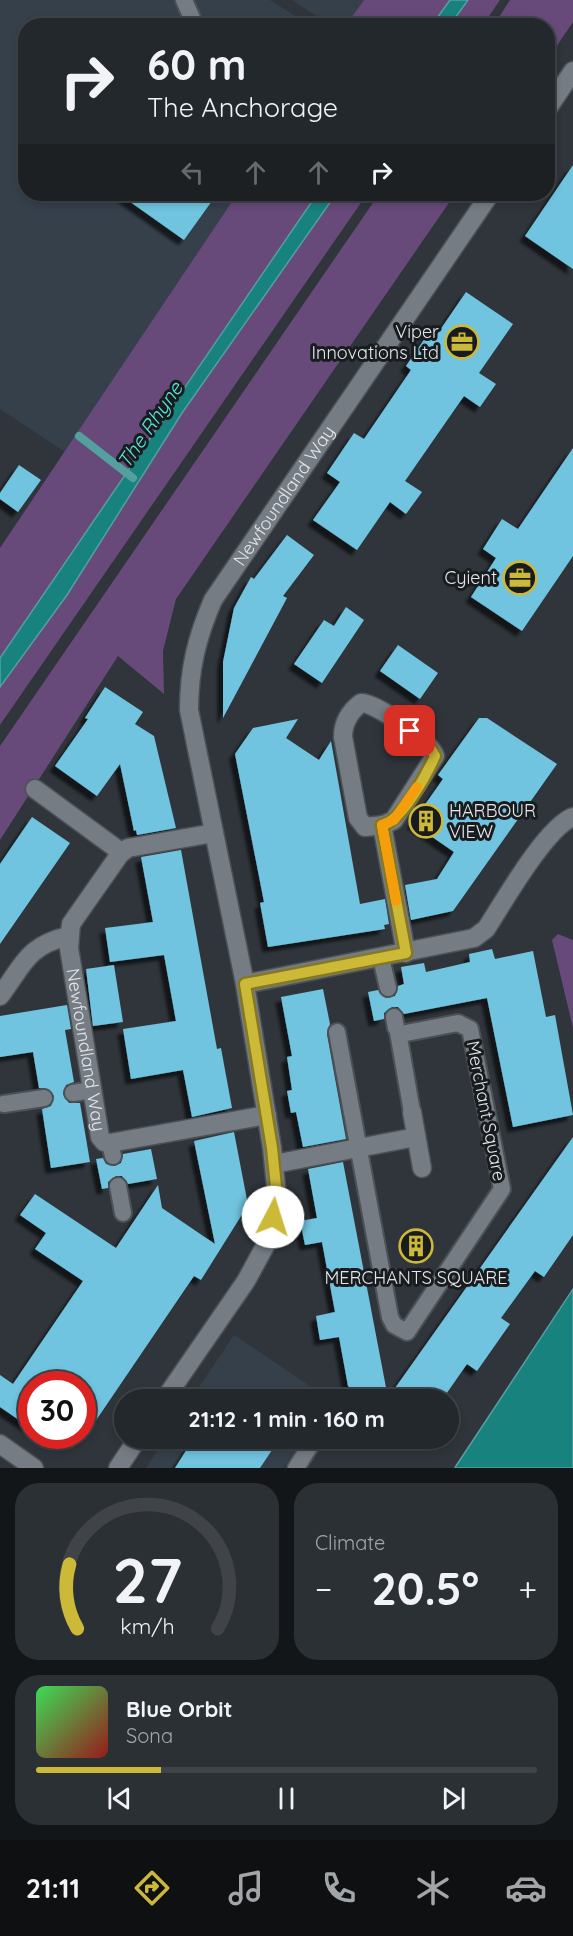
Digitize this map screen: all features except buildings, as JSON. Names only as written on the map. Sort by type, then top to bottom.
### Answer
[{"type":"street","points":[[555,98],[573,71]]},
{"type":"street","name":"Newfoundland Way","points":[[172,1389],[246,1281],[270,1237],[277,1196],[267,1115],[245,984],[189,710],[189,680],[201,628],[213,600],[485,201]]},
{"type":"street","points":[[361,703],[373,705],[419,738],[433,750],[435,756],[398,816],[390,824],[382,825],[365,827],[358,818],[344,737],[343,727],[347,718],[361,703]]},
{"type":"street","points":[[35,789],[121,852]]},
{"type":"street","points":[[245,984],[461,942],[481,934],[542,845],[562,823],[573,817]]},
{"type":"street","points":[[382,825],[406,953]]},
{"type":"street","points":[[0,996],[34,949],[44,943],[68,936],[71,924],[121,852],[136,845],[214,833]]},
{"type":"street","name":"Newfoundland Way","points":[[68,936],[100,1137],[111,1150],[267,1115]]},
{"type":"street","name":"Merchant Square","points":[[412,1112],[422,1168]]},
{"type":"street","points":[[274,1164],[416,1137]]},
{"type":"street","points":[[0,1444],[34,1468]]},
{"type":"street","points":[[118,1468],[131,1449]]},
{"type":"lane","points":[[184,0],[192,18]]},
{"type":"lane","points":[[381,958],[388,988]]},
{"type":"lane","name":"Merchant Square","points":[[337,1032],[390,1317],[397,1328],[407,1332],[501,1189],[470,1029],[458,1023],[406,1034],[396,1024],[412,1112]]},
{"type":"lane","points":[[73,1093],[92,1090]]},
{"type":"lane","points":[[4,1104],[44,1098]]},
{"type":"lane","points":[[118,1186],[123,1212]]},
{"type":"lane","points":[[296,1468],[308,1449]]},
{"type":"shaded area","points":[[0,0],[270,0],[298,18],[18,18],[18,201],[232,201],[65,452],[0,409]]},
{"type":"shaded area","points":[[292,0],[364,0],[352,18],[319,18]]},
{"type":"shaded area","points":[[364,0],[450,0],[437,18],[351,18]]},
{"type":"shaded area","points":[[450,0],[468,0],[455,18],[437,18]]},
{"type":"shaded area","points":[[468,0],[500,0],[488,18],[455,18]]},
{"type":"shaded area","points":[[510,0],[573,0],[573,22],[555,49],[555,18],[498,18]]},
{"type":"shaded area","points":[[232,201],[312,201],[0,658],[0,548]]},
{"type":"shaded area","points":[[312,201],[331,201],[182,413],[67,595],[0,687],[0,658]]},
{"type":"shaded area","points":[[331,201],[362,201],[0,725],[0,687],[67,595],[182,413]]},
{"type":"shaded area","points":[[374,201],[450,201],[176,599],[163,651],[164,694],[118,656],[0,840],[0,746]]},
{"type":"shaded area","points":[[558,934],[573,940],[573,1028],[552,940]]},
{"type":"shaded area","points":[[573,1289],[573,1468],[455,1468],[456,1466]]},
{"type":"shaded area","points":[[234,1335],[314,1389],[198,1389]]},
{"type":"shaded area","points":[[158,1449],[296,1449],[283,1468],[146,1468]]},
{"type":"waterway","name":"The Rhyne","points":[[79,436],[133,478]]},
{"type":"slow traffic","points":[[396,901],[382,825],[390,824],[398,816],[417,787]]},
{"type":"place","name":"Viper Innovations Ltd","points":[[462,342]]},
{"type":"place","name":"Cyient","points":[[520,578]]},
{"type":"place","name":"HARBOUR VIEW","points":[[426,821]]},
{"type":"place","name":"MERCHANTS SQUARE","points":[[416,1246]]},
{"type":"route","points":[[273,1217],[277,1196],[272,1148],[245,984],[406,953],[382,825],[390,824],[398,816],[435,756],[428,744],[410,731]]}]
